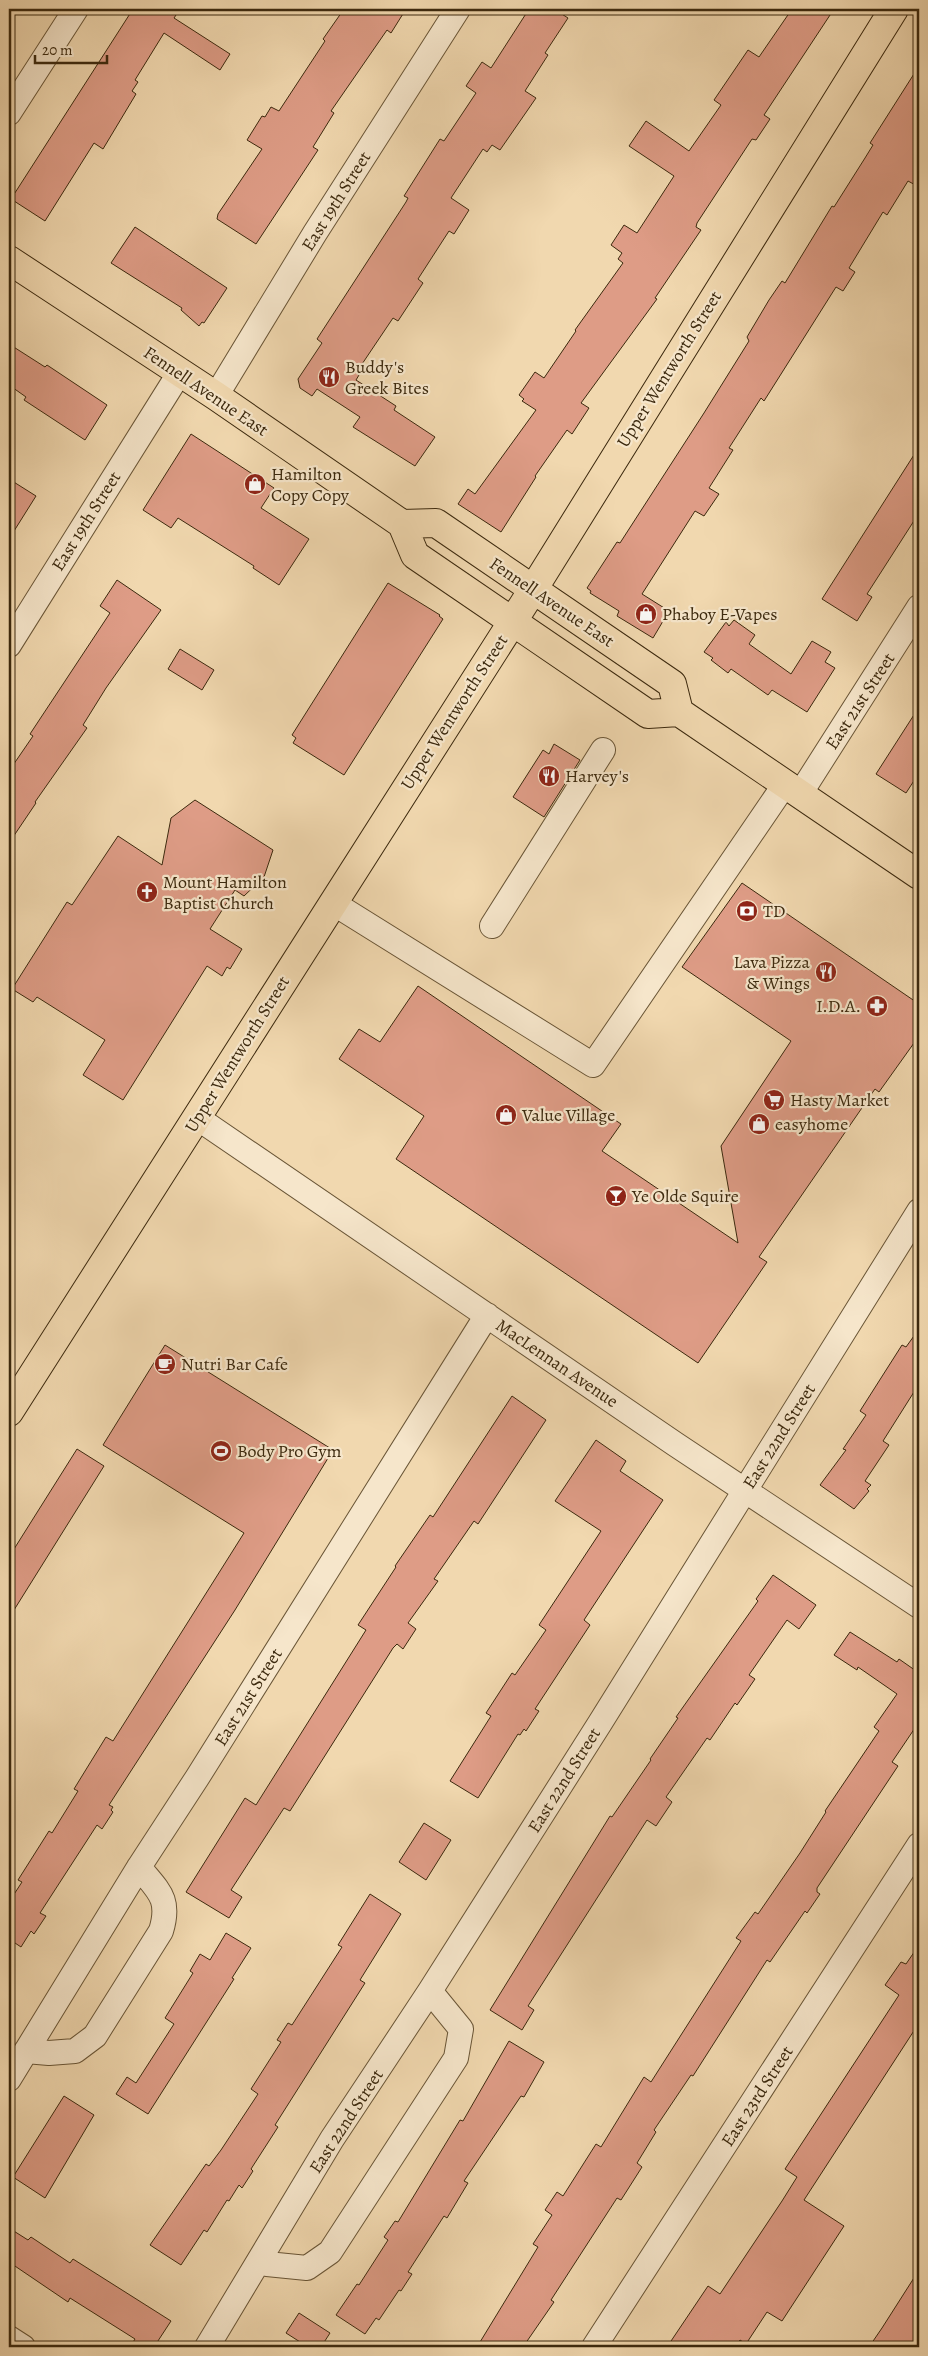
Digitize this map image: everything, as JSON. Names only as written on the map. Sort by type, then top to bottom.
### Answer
[{"type":"main road","name":"Upper Wentworth Street","points":[[9,1412],[514,620],[894,9]]},
{"type":"main road","name":"Fennell Avenue East","points":[[9,260],[216,396],[402,524],[416,555],[514,620],[648,714],[679,712],[672,684],[534,588],[436,523],[402,524]]},
{"type":"main road","points":[[679,712],[919,875]]},
{"type":"street","points":[[9,113],[76,9]]},
{"type":"street","name":"East 19th Street","points":[[216,396],[315,233],[458,9]]},
{"type":"street","name":"East 19th Street","points":[[9,645],[180,372]]},
{"type":"street","name":"East 21st Street","points":[[332,903],[593,1064],[793,789],[919,607]]},
{"type":"street","points":[[492,926],[603,750]]},
{"type":"street","name":"MacLennan Avenue","points":[[196,1117],[919,1606]]},
{"type":"street","name":"East 22nd Street","points":[[207,2347],[332,2140],[430,1991],[919,1211]]},
{"type":"street","name":"East 21st Street","points":[[9,2079],[139,1867],[208,1761],[487,1315]]},
{"type":"street","name":"East 23rd Street","points":[[594,2347],[919,1844]]},
{"type":"street","points":[[26,2051],[49,2053],[75,2051],[95,2036],[161,1930],[166,1914],[163,1897],[139,1867]]},
{"type":"street","points":[[261,2258],[267,2264],[307,2268],[330,2252],[456,2058],[461,2029],[430,1991]]},
{"type":"street","points":[[9,2338],[23,2347]]},
{"type":"building","points":[[133,9],[180,9],[174,18],[230,54],[220,70],[164,33],[135,80],[138,82],[132,91],[136,94],[103,149],[94,143],[45,221],[11,199]]},
{"type":"building","points":[[344,9],[406,9],[391,33],[387,30],[331,111],[334,113],[313,147],[318,150],[256,244],[217,219],[218,214],[262,149],[247,140],[262,116],[265,117],[271,107],[279,111],[325,41],[323,39]]},
{"type":"building","points":[[529,9],[554,9],[568,18],[545,53],[548,55],[525,91],[536,98],[500,150],[492,145],[487,152],[483,149],[451,198],[469,210],[454,234],[449,231],[418,279],[423,283],[398,321],[393,318],[356,373],[359,375],[356,380],[396,406],[394,410],[435,437],[415,466],[353,427],[360,417],[317,389],[312,396],[300,388],[298,379],[322,343],[317,339],[406,202],[408,198],[404,196],[440,139],[444,141],[476,93],[466,86],[482,62],[491,68]]},
{"type":"building","points":[[792,9],[834,9],[764,115],[770,119],[756,140],[752,139],[697,223],[696,227],[701,230],[655,298],[657,299],[581,403],[589,408],[572,434],[567,430],[535,476],[501,532],[458,504],[468,489],[475,494],[536,410],[522,401],[524,399],[519,395],[535,372],[544,378],[575,330],[623,263],[618,259],[622,253],[611,245],[624,225],[637,233],[674,176],[629,146],[646,121],[689,151],[721,105],[714,100],[748,50],[759,57]]},
{"type":"building","points":[[919,66],[919,187],[908,181],[887,215],[883,212],[849,268],[855,272],[843,291],[836,287],[764,401],[761,398],[729,448],[733,450],[709,488],[719,494],[704,516],[695,511],[642,594],[669,611],[653,638],[617,616],[619,611],[590,593],[591,591],[587,588],[617,542],[620,543],[704,413],[749,341],[747,337],[769,300],[782,281],[785,283],[832,206],[834,207],[873,145],[870,143]]},
{"type":"building","points":[[135,227],[227,288],[204,323],[202,322],[199,326],[181,310],[182,308],[111,263]]},
{"type":"building","points":[[9,344],[45,367],[47,365],[107,405],[85,440],[24,400],[26,397],[9,385]]},
{"type":"building","points":[[191,434],[274,488],[261,508],[309,539],[279,585],[253,568],[254,566],[178,518],[171,528],[143,510]]},
{"type":"building","points":[[919,447],[919,513],[867,594],[872,597],[857,621],[822,599]]},
{"type":"building","points":[[9,479],[36,496],[9,539]]},
{"type":"building","points":[[117,580],[161,610],[106,688],[83,725],[87,728],[9,843],[9,771],[33,736],[30,734],[110,613],[100,606]]},
{"type":"building","points":[[388,583],[440,615],[443,619],[344,775],[293,743],[296,738],[292,735]]},
{"type":"building","points":[[734,620],[755,635],[749,644],[791,674],[812,641],[831,652],[825,662],[835,668],[807,712],[772,690],[768,695],[731,669],[728,673],[704,652],[726,622],[729,626]]},
{"type":"building","points":[[180,649],[214,670],[202,690],[168,669]]},
{"type":"building","points":[[919,707],[919,773],[906,793],[876,774]]},
{"type":"building","name":"Harvey's","points":[[554,744],[580,760],[544,817],[513,797],[543,750],[549,754]]},
{"type":"building","points":[[195,800],[273,850],[264,877],[244,896],[235,890],[210,929],[242,949],[230,969],[227,967],[222,976],[207,966],[123,1100],[83,1075],[105,1040],[37,997],[33,1002],[12,989],[67,902],[72,905],[118,836],[162,865],[171,818]]},
{"type":"building","points":[[742,883],[919,1004],[919,1036],[879,1092],[875,1089],[759,1257],[767,1262],[698,1363],[396,1159],[424,1116],[339,1059],[359,1029],[380,1042],[418,986],[621,1124],[602,1151],[738,1243],[721,1146],[791,1041],[682,967]]},
{"type":"building","points":[[919,1329],[919,1384],[883,1441],[889,1445],[865,1481],[871,1485],[867,1489],[869,1491],[854,1509],[820,1485],[846,1450],[843,1449],[866,1415],[860,1411],[902,1345],[906,1347]]},
{"type":"building","points":[[165,1345],[333,1450],[235,1610],[109,1805],[113,1807],[111,1810],[113,1812],[102,1829],[97,1825],[40,1913],[46,1916],[34,1934],[31,1931],[21,1947],[9,1939],[9,1902],[22,1882],[18,1880],[49,1831],[52,1833],[78,1791],[74,1789],[106,1737],[113,1741],[244,1533],[103,1445]]},
{"type":"building","points":[[512,1396],[546,1420],[478,1524],[474,1521],[434,1579],[438,1581],[408,1623],[416,1629],[403,1649],[397,1644],[393,1648],[290,1811],[284,1808],[231,1890],[242,1897],[229,1918],[186,1892],[245,1798],[256,1805],[366,1630],[358,1625],[395,1566],[430,1515],[433,1517]]},
{"type":"building","points":[[596,1440],[626,1461],[620,1471],[663,1500],[584,1620],[590,1625],[535,1709],[539,1711],[526,1731],[524,1729],[520,1735],[518,1734],[478,1798],[450,1781],[491,1716],[486,1713],[512,1673],[515,1675],[546,1630],[539,1625],[601,1531],[555,1501]]},
{"type":"building","points":[[77,1449],[104,1466],[9,1618],[9,1557]]},
{"type":"building","points":[[773,1575],[816,1605],[799,1629],[787,1620],[749,1675],[755,1679],[737,1705],[735,1703],[710,1740],[707,1738],[666,1797],[672,1802],[656,1826],[647,1820],[528,2006],[534,2010],[522,2030],[490,2010],[610,1816],[612,1817],[651,1760],[678,1718],[676,1717],[758,1601],[756,1599]]},
{"type":"building","points":[[850,1632],[897,1662],[899,1659],[919,1673],[919,1722],[892,1762],[898,1766],[817,1888],[817,1892],[820,1894],[807,1913],[805,1911],[770,1962],[767,1960],[693,2076],[691,2075],[654,2130],[656,2132],[637,2163],[642,2167],[621,2200],[617,2198],[551,2300],[554,2302],[523,2347],[477,2347],[538,2247],[533,2244],[552,2215],[545,2210],[557,2192],[563,2196],[596,2144],[601,2147],[644,2077],[651,2082],[741,1941],[736,1938],[755,1912],[758,1914],[879,1731],[874,1727],[897,1694],[858,1667],[857,1670],[834,1655]]},
{"type":"building","points":[[424,1823],[451,1840],[426,1880],[399,1862]]},
{"type":"building","points":[[370,1894],[401,1914],[360,1980],[365,1983],[275,2125],[278,2127],[251,2169],[253,2171],[242,2188],[239,2185],[229,2201],[227,2200],[207,2232],[204,2230],[181,2265],[150,2245],[206,2164],[209,2166],[221,2150],[258,2094],[251,2089],[281,2042],[277,2040],[288,2023],[292,2025],[342,1947],[338,1945]]},
{"type":"building","points":[[226,1933],[251,1948],[232,1978],[234,1979],[148,2114],[116,2094],[127,2077],[136,2083],[174,2024],[165,2018],[193,1973],[190,1971],[200,1954],[210,1960]]},
{"type":"building","points":[[919,1945],[919,2023],[804,2200],[844,2226],[782,2321],[767,2312],[746,2344],[740,2340],[735,2347],[667,2347],[708,2286],[720,2294],[782,2201],[797,2177],[785,2169],[899,1995],[885,1985],[901,1962],[906,1964]]},
{"type":"building","points":[[509,2041],[544,2062],[524,2097],[521,2096],[464,2181],[468,2183],[447,2218],[444,2216],[408,2272],[412,2274],[401,2291],[399,2290],[379,2320],[376,2318],[365,2334],[336,2315],[357,2284],[359,2285],[388,2240],[384,2237],[395,2221],[398,2222],[460,2120],[463,2121]]},
{"type":"building","points":[[64,2096],[94,2115],[45,2198],[13,2177]]},
{"type":"building","points":[[9,2228],[28,2240],[31,2237],[70,2263],[73,2259],[171,2321],[154,2347],[130,2347],[135,2339],[70,2298],[68,2302],[9,2262]]},
{"type":"building","points":[[919,2270],[919,2347],[869,2347],[882,2328]]},
{"type":"building","points":[[299,2313],[330,2333],[321,2347],[308,2347],[286,2333]]},
{"type":"place","name":"Buddy's Greek Bites","points":[[329,377]]},
{"type":"place","name":"Hamilton Copy Copy","points":[[255,484]]},
{"type":"place","name":"Phaboy E-Vapes","points":[[646,614]]},
{"type":"place","name":"Harvey's","points":[[549,776]]},
{"type":"place","name":"Mount Hamilton Baptist Church","points":[[147,892]]},
{"type":"place","name":"TD","points":[[747,911]]},
{"type":"place","name":"Lava Pizza & Wings","points":[[826,972]]},
{"type":"place","name":"I.D.A.","points":[[877,1006]]},
{"type":"place","name":"Hasty Market","points":[[774,1100]]},
{"type":"place","name":"Value Village","points":[[506,1115]]},
{"type":"place","name":"easyhome","points":[[759,1124]]},
{"type":"place","name":"Ye Olde Squire","points":[[616,1196]]},
{"type":"place","name":"Nutri Bar Cafe","points":[[165,1364]]},
{"type":"place","name":"Body Pro Gym","points":[[221,1451]]}]
